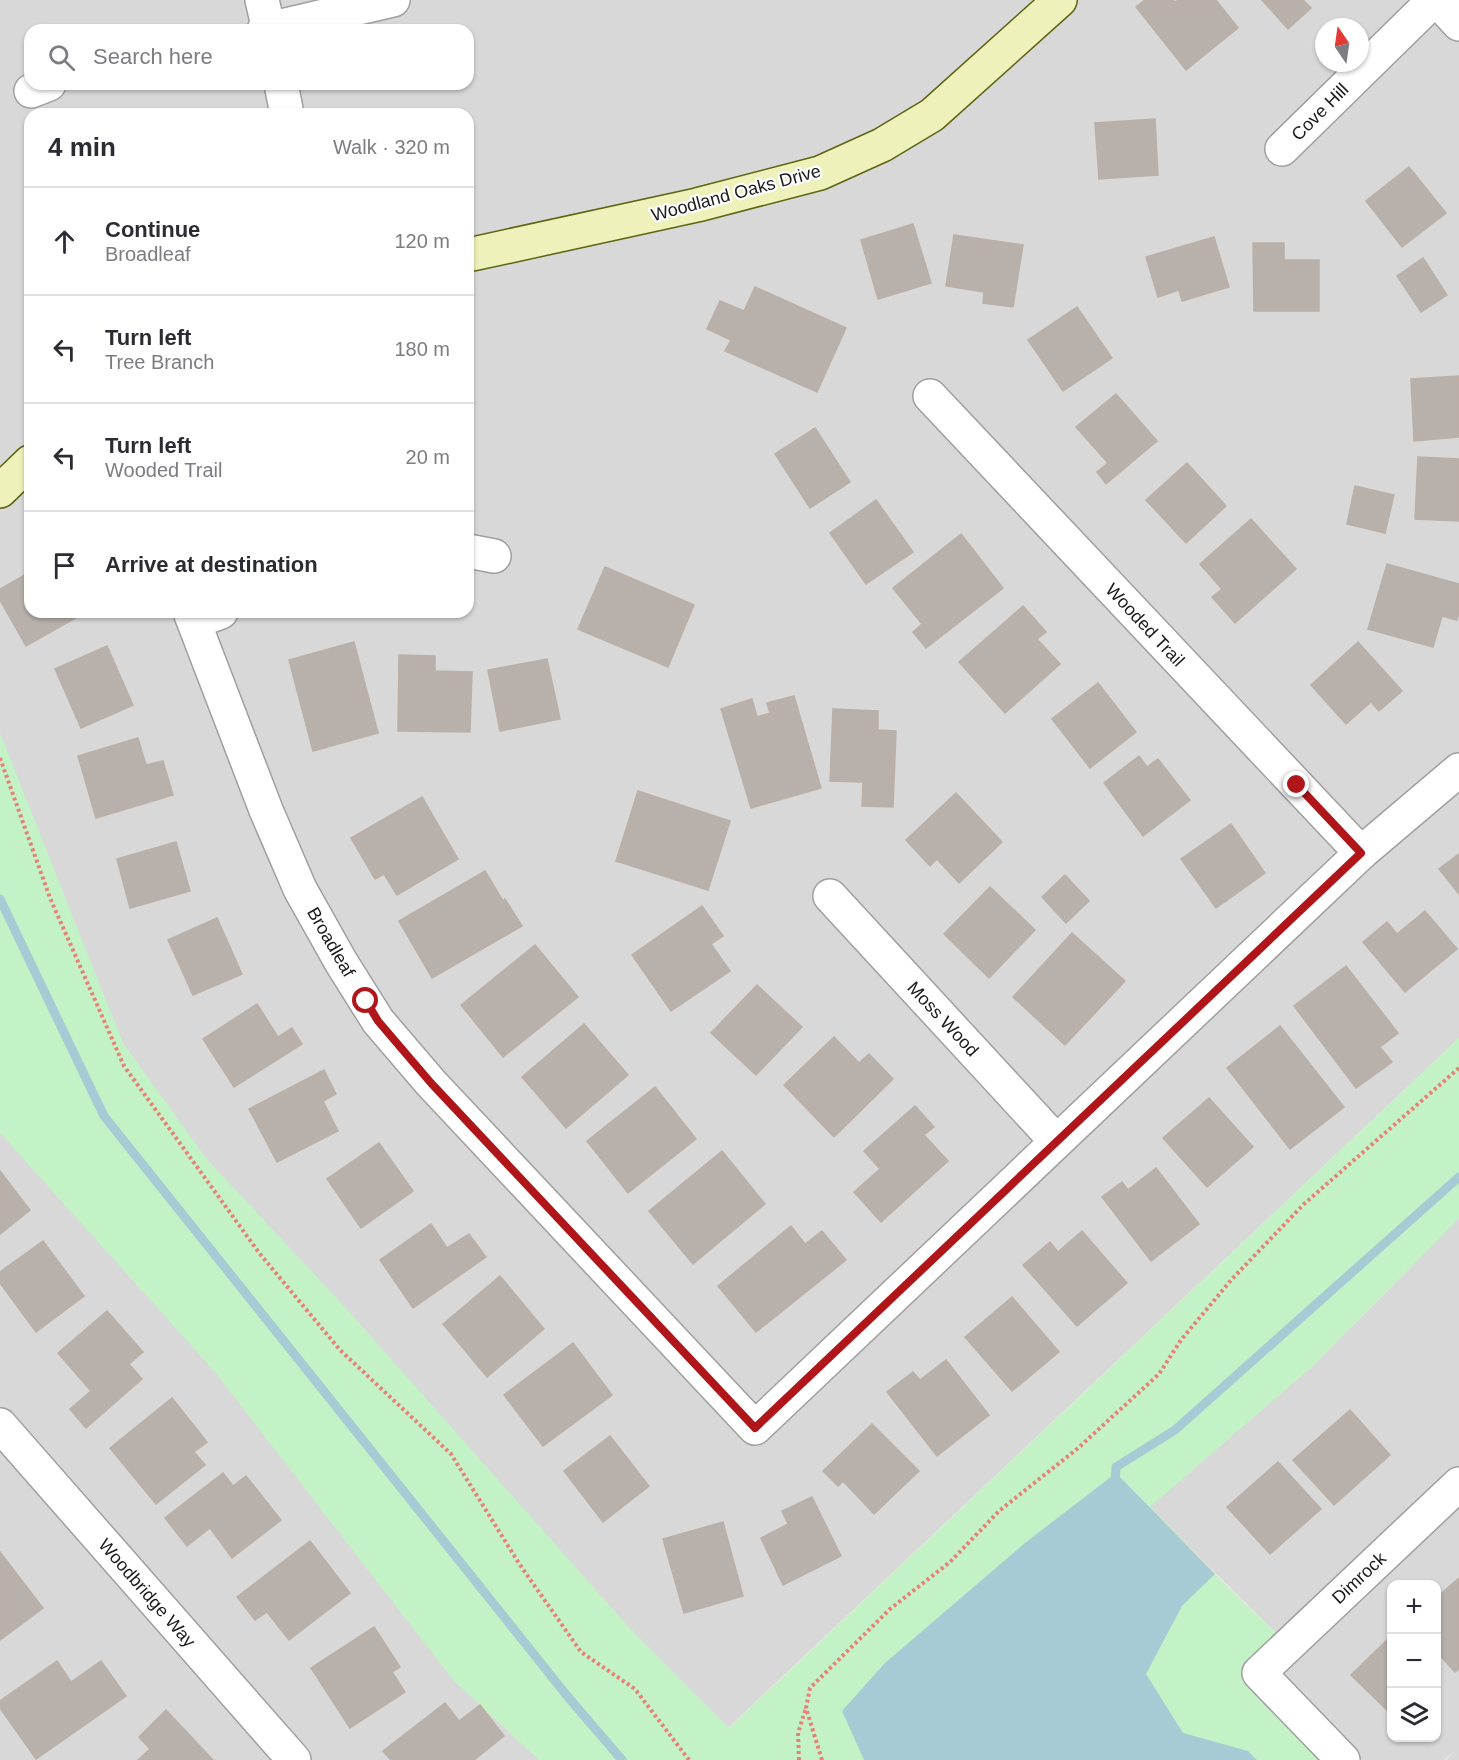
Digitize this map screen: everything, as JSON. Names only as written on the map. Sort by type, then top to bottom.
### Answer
[{"type":"street","points":[[266,22],[393,0]]},
{"type":"street","points":[[1435,0],[1459,24]]},
{"type":"street","name":"Cove Hill","points":[[1282,149],[1435,0]]},
{"type":"street","name":"Woodland Oaks Drive","points":[[474,254],[697,206],[820,173],[882,145],[932,115],[1051,3]]},
{"type":"street","points":[[282,90],[287,108]]},
{"type":"street","name":"Wooded Trail","points":[[930,396],[1361,853]]},
{"type":"street","points":[[0,491],[24,468]]},
{"type":"street","name":"Broadleaf","points":[[203,618],[266,810],[300,889],[341,962],[378,1021],[431,1083],[755,1428],[1056,1142]]},
{"type":"street","points":[[1056,1142],[1361,853],[1459,770]]},
{"type":"street","name":"Moss Wood","points":[[830,896],[1056,1142]]},
{"type":"street","name":"Woodbridge Way","points":[[0,1425],[294,1760]]},
{"type":"street","name":"Dimrock","points":[[1343,1760],[1260,1672],[1459,1484]]},
{"type":"path","points":[[0,758],[50,898],[124,1066],[260,1254],[340,1350],[451,1454],[520,1565],[581,1652],[636,1689],[689,1760]]},
{"type":"path","points":[[799,1760],[798,1733],[810,1688],[890,1609],[950,1562],[999,1511],[1077,1449],[1158,1374],[1181,1340],[1232,1279],[1304,1204],[1459,1068]]},
{"type":"path","points":[[806,1708],[822,1760]]},
{"type":"shaded area","points":[[0,0],[1459,0],[1459,1038],[694,1760],[0,1760]]},
{"type":"shaded area","points":[[1459,1218],[1459,1760],[1446,1760],[1456,1750],[1444,1760],[1342,1760],[1259,1673],[1288,1645],[1149,1507],[1315,1364]]},
{"type":"green space","points":[[0,733],[123,1043],[206,1158],[345,1307],[626,1624],[729,1728],[1459,1038],[1459,1218],[1315,1364],[1150,1507],[1288,1645],[1260,1672],[1343,1760],[539,1760],[453,1680],[214,1371],[0,1133]]},
{"type":"water","points":[[1116,1473],[1215,1574],[1182,1606],[1146,1674],[1183,1733],[1248,1751],[1257,1760],[864,1760],[842,1711],[885,1663],[1025,1543]]},
{"type":"building","points":[[1145,0],[1173,0],[1175,2],[1179,0],[1216,0],[1238,28],[1186,70],[1136,7]]},
{"type":"building","points":[[1262,0],[1303,0],[1311,8],[1288,29]]},
{"type":"building","points":[[1155,119],[1158,175],[1099,179],[1095,123]]},
{"type":"building","points":[[1409,167],[1446,213],[1402,247],[1366,201]]},
{"type":"building","points":[[913,224],[931,283],[878,299],[861,240]]},
{"type":"building","points":[[954,235],[1023,245],[1013,307],[983,303],[984,292],[946,286]]},
{"type":"building","points":[[1214,237],[1229,287],[1182,301],[1179,290],[1158,297],[1146,257]]},
{"type":"building","points":[[1253,243],[1284,243],[1284,260],[1319,260],[1319,311],[1254,311]]},
{"type":"building","points":[[1423,258],[1447,295],[1421,312],[1397,276]]},
{"type":"building","points":[[755,287],[846,328],[817,392],[725,351],[731,340],[707,329],[720,301],[744,311]]},
{"type":"building","points":[[1077,307],[1112,358],[1063,391],[1028,340]]},
{"type":"building","points":[[1459,376],[1459,437],[1414,441],[1411,379]]},
{"type":"building","points":[[1116,394],[1157,441],[1106,484],[1097,472],[1108,463],[1076,427]]},
{"type":"building","points":[[815,428],[850,482],[810,508],[775,454]]},
{"type":"building","points":[[1418,457],[1459,459],[1459,521],[1415,519]]},
{"type":"building","points":[[1187,463],[1226,506],[1186,543],[1146,500]]},
{"type":"building","points":[[1355,486],[1394,495],[1385,533],[1347,524]]},
{"type":"building","points":[[876,500],[913,552],[866,584],[830,533]]},
{"type":"building","points":[[1251,519],[1296,569],[1235,623],[1212,597],[1222,589],[1200,564]]},
{"type":"building","points":[[961,534],[1003,588],[926,648],[913,632],[922,624],[893,588]]},
{"type":"building","points":[[1387,564],[1459,584],[1457,620],[1442,616],[1433,647],[1368,629]]},
{"type":"building","points":[[605,567],[694,605],[668,667],[578,629]]},
{"type":"building","points":[[24,575],[24,618],[75,618],[26,646],[0,600],[0,589]]},
{"type":"building","points":[[1023,606],[1046,632],[1037,639],[1060,664],[1005,713],[959,662]]},
{"type":"building","points":[[354,642],[378,733],[313,751],[289,660]]},
{"type":"building","points":[[1358,642],[1402,691],[1379,711],[1371,702],[1346,724],[1311,685]]},
{"type":"building","points":[[107,646],[133,705],[81,728],[55,669]]},
{"type":"building","points":[[399,655],[435,656],[435,671],[472,672],[470,732],[398,731]]},
{"type":"building","points":[[547,659],[560,719],[500,731],[488,670]]},
{"type":"building","points":[[1098,683],[1136,732],[1090,768],[1052,719]]},
{"type":"building","points":[[794,696],[821,788],[751,808],[721,709],[752,699],[757,717],[770,713],[767,703]]},
{"type":"building","points":[[833,709],[878,711],[878,730],[896,731],[893,807],[862,806],[863,782],[830,781]]},
{"type":"building","points":[[138,738],[146,765],[163,761],[173,795],[96,818],[78,756]]},
{"type":"building","points":[[1139,756],[1147,767],[1158,759],[1190,800],[1143,836],[1104,783]]},
{"type":"building","points":[[638,791],[730,821],[708,890],[616,861]]},
{"type":"building","points":[[956,793],[1002,842],[959,883],[937,859],[930,866],[906,840]]},
{"type":"building","points":[[422,797],[458,859],[397,895],[384,874],[375,879],[351,838]]},
{"type":"building","points":[[1231,824],[1265,873],[1216,908],[1181,859]]},
{"type":"building","points":[[176,842],[190,891],[130,908],[117,859]]},
{"type":"building","points":[[1459,854],[1459,894],[1439,869]]},
{"type":"building","points":[[485,871],[503,901],[505,899],[522,926],[432,978],[399,921]]},
{"type":"building","points":[[1065,875],[1089,901],[1066,923],[1042,897]]},
{"type":"building","points":[[990,887],[1035,930],[989,978],[944,934]]},
{"type":"building","points":[[702,906],[723,936],[711,944],[730,971],[671,1011],[632,955]]},
{"type":"building","points":[[1425,911],[1457,949],[1405,992],[1363,942],[1387,922],[1397,934]]},
{"type":"building","points":[[217,918],[242,974],[193,995],[168,940]]},
{"type":"building","points":[[1072,933],[1125,981],[1065,1045],[1013,997]]},
{"type":"building","points":[[535,945],[578,997],[503,1057],[461,1005]]},
{"type":"building","points":[[1346,966],[1398,1033],[1380,1047],[1392,1062],[1356,1088],[1294,1006]]},
{"type":"building","points":[[757,985],[802,1027],[756,1075],[711,1033]]},
{"type":"building","points":[[257,1004],[278,1037],[292,1028],[302,1044],[234,1087],[203,1039]]},
{"type":"building","points":[[584,1024],[628,1075],[566,1128],[522,1077]]},
{"type":"building","points":[[1280,1026],[1344,1107],[1290,1149],[1227,1068]]},
{"type":"building","points":[[834,1037],[859,1063],[869,1054],[893,1079],[834,1137],[784,1085]]},
{"type":"building","points":[[324,1070],[336,1094],[323,1101],[338,1131],[277,1162],[249,1109]]},
{"type":"building","points":[[655,1087],[696,1139],[628,1193],[587,1141]]},
{"type":"building","points":[[1209,1098],[1253,1147],[1207,1187],[1163,1138]]},
{"type":"building","points":[[915,1106],[934,1127],[924,1135],[948,1161],[881,1222],[854,1192],[880,1169],[864,1151]]},
{"type":"building","points":[[379,1143],[413,1191],[361,1228],[327,1179]]},
{"type":"building","points":[[722,1151],[765,1204],[693,1264],[649,1211]]},
{"type":"building","points":[[1156,1168],[1199,1224],[1151,1261],[1102,1197],[1122,1182],[1128,1190]]},
{"type":"building","points":[[0,1171],[30,1210],[0,1234]]},
{"type":"building","points":[[431,1224],[447,1248],[469,1234],[486,1257],[413,1308],[380,1260]]},
{"type":"building","points":[[791,1226],[805,1244],[822,1231],[846,1260],[756,1332],[718,1286]]},
{"type":"building","points":[[1082,1231],[1127,1283],[1077,1326],[1023,1265],[1050,1242],[1058,1252]]},
{"type":"building","points":[[43,1241],[84,1296],[36,1332],[0,1283],[0,1272]]},
{"type":"building","points":[[500,1276],[544,1329],[487,1377],[443,1324]]},
{"type":"building","points":[[1012,1297],[1059,1352],[1012,1391],[965,1337]]},
{"type":"building","points":[[107,1311],[143,1352],[129,1364],[142,1379],[86,1428],[70,1409],[91,1391],[58,1353]]},
{"type":"building","points":[[573,1343],[612,1395],[543,1446],[504,1395]]},
{"type":"building","points":[[946,1360],[989,1415],[937,1456],[887,1392],[913,1372],[920,1380]]},
{"type":"building","points":[[172,1398],[207,1442],[194,1452],[205,1465],[156,1504],[110,1448]]},
{"type":"building","points":[[1350,1410],[1390,1455],[1334,1505],[1293,1460]]},
{"type":"building","points":[[872,1424],[919,1471],[874,1514],[843,1481],[838,1486],[823,1471]]},
{"type":"building","points":[[610,1436],[649,1486],[603,1522],[564,1471]]},
{"type":"building","points":[[1278,1462],[1321,1509],[1270,1554],[1227,1507]]},
{"type":"building","points":[[223,1473],[233,1486],[246,1476],[281,1520],[232,1558],[210,1528],[187,1546],[165,1518]]},
{"type":"building","points":[[812,1497],[841,1556],[783,1585],[761,1538],[788,1524],[782,1511]]},
{"type":"building","points":[[723,1522],[743,1596],[684,1613],[663,1539]]},
{"type":"building","points":[[310,1541],[350,1593],[289,1640],[267,1612],[255,1620],[237,1597]]},
{"type":"building","points":[[0,1552],[43,1608],[0,1640]]},
{"type":"building","points":[[1459,1578],[1459,1669],[1455,1672],[1441,1657],[1441,1594]]},
{"type":"building","points":[[374,1627],[400,1667],[392,1672],[405,1692],[350,1728],[311,1668]]},
{"type":"building","points":[[1387,1640],[1387,1710],[1351,1675]]},
{"type":"building","points":[[57,1661],[71,1682],[101,1661],[126,1696],[36,1759],[0,1708],[0,1701]]},
{"type":"building","points":[[445,1703],[459,1721],[480,1705],[504,1736],[474,1760],[391,1760],[383,1751]]},
{"type":"building","points":[[166,1710],[213,1760],[138,1760],[150,1749],[139,1737]]},
{"type":"waterway","points":[[0,899],[104,1116],[568,1697],[622,1760]]},
{"type":"waterway","points":[[1115,1485],[1116,1467],[1175,1430],[1459,1177]]},
{"type":"route","points":[[366,1001],[378,1021],[431,1083],[755,1428],[1361,853],[1297,785]]}]
